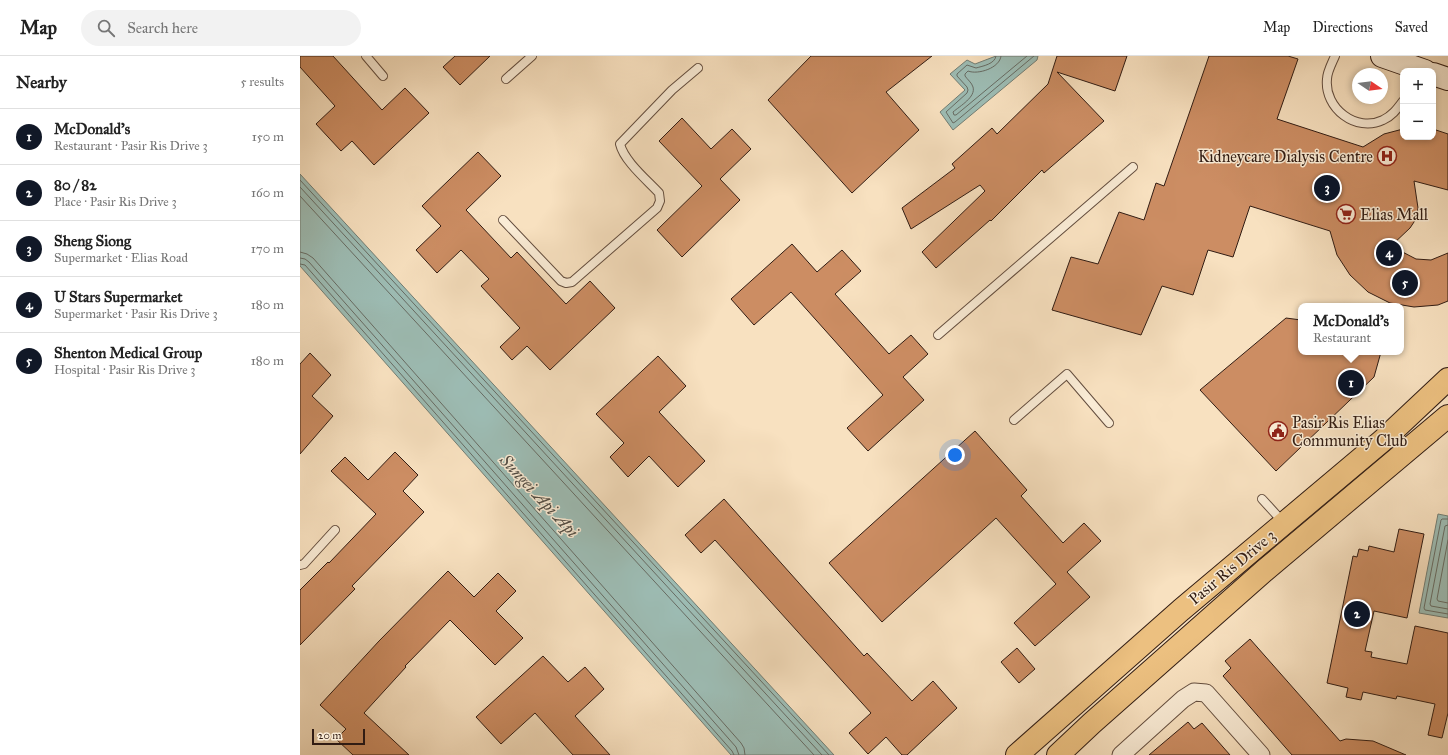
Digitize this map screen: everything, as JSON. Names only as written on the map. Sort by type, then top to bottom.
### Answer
[{"type":"main road","points":[[1382,56],[1416,68]]},
{"type":"main road","points":[[1436,75],[1448,79]]},
{"type":"main road","name":"Pasir Ris Drive 3","points":[[1017,755],[1181,610],[1382,441],[1448,379]]},
{"type":"main road","name":"Pasir Ris Drive 3","points":[[1058,755],[1092,723],[1264,571],[1448,416]]},
{"type":"street","points":[[1121,755],[1183,699],[1194,692],[1206,693],[1261,755]]},
{"type":"lane","points":[[366,56],[383,76]]},
{"type":"lane","points":[[506,79],[532,56]]},
{"type":"lane","points":[[1335,56],[1327,79],[1329,95],[1334,106],[1341,114],[1356,122],[1372,123],[1383,120],[1394,113],[1401,104]]},
{"type":"lane","points":[[503,220],[561,281],[566,283],[572,282],[657,208],[660,201],[659,193],[638,171],[622,151],[620,144],[672,90],[698,68]]},
{"type":"lane","points":[[938,334],[1132,167]]},
{"type":"lane","points":[[1014,420],[1067,374],[1109,423]]},
{"type":"lane","points":[[1262,499],[1284,523]]},
{"type":"lane","points":[[300,565],[304,564],[335,530]]},
{"type":"water","points":[[996,56],[1038,56],[1037,60],[953,130],[940,112],[965,90],[950,74],[967,60],[975,64]]},
{"type":"water","name":"Sungei Api Api","points":[[300,174],[834,755],[731,755],[300,266]]},
{"type":"water","points":[[1438,514],[1448,516],[1448,618],[1419,613]]},
{"type":"building","points":[[300,56],[333,56],[382,110],[405,88],[429,113],[374,165],[352,141],[341,151],[316,124],[335,106],[300,67]]},
{"type":"building","points":[[455,56],[490,56],[460,85],[443,67]]},
{"type":"building","points":[[811,56],[932,56],[886,92],[919,130],[852,193],[768,100]]},
{"type":"building","points":[[1057,56],[1127,56],[1115,91],[1057,72],[1104,121],[1044,173],[1042,170],[991,221],[990,220],[936,268],[922,252],[985,191],[980,185],[911,229],[902,208],[955,168],[952,164],[992,128],[997,134],[1048,84]]},
{"type":"building","points":[[1209,56],[1288,56],[1298,59],[1277,119],[1363,147],[1384,134],[1400,130],[1400,140],[1436,140],[1436,130],[1448,134],[1448,190],[1414,181],[1418,208],[1416,219],[1410,228],[1391,246],[1416,259],[1431,260],[1448,253],[1448,301],[1438,305],[1414,307],[1404,305],[1404,303],[1390,303],[1368,292],[1350,275],[1337,255],[1330,231],[1250,206],[1233,257],[1208,250],[1193,295],[1162,286],[1141,335],[1052,310],[1071,257],[1098,264],[1119,212],[1144,220],[1156,183],[1164,186]]},
{"type":"building","points":[[682,118],[711,149],[732,129],[751,149],[720,179],[740,200],[682,257],[657,230],[702,186],[659,141]]},
{"type":"building","points":[[478,152],[501,176],[466,210],[511,258],[517,252],[566,304],[590,281],[615,308],[550,370],[527,346],[512,360],[500,347],[520,328],[481,286],[489,279],[461,250],[437,273],[416,250],[441,226],[422,206]]},
{"type":"building","points":[[792,244],[817,272],[842,250],[861,271],[835,294],[889,354],[911,335],[928,354],[903,377],[924,400],[868,451],[847,428],[883,395],[791,292],[754,325],[731,299]]},
{"type":"building","name":"Pasir Ris Elias Community Club","points":[[1286,318],[1298,320],[1298,355],[1380,355],[1374,377],[1276,471],[1200,390]]},
{"type":"building","points":[[310,353],[331,375],[312,396],[333,416],[300,454],[300,364]]},
{"type":"building","points":[[658,356],[686,386],[659,412],[705,461],[678,487],[649,456],[628,477],[610,457],[624,443],[596,414]]},
{"type":"building","points":[[975,431],[1027,490],[1021,496],[1063,543],[1084,523],[1101,541],[1067,572],[1090,597],[1035,646],[1014,623],[1056,584],[996,518],[882,622],[829,563]]},
{"type":"building","points":[[395,452],[418,475],[403,491],[424,512],[352,586],[355,589],[300,645],[300,590],[328,562],[329,563],[376,514],[331,471],[345,457],[368,480]]},
{"type":"building","points":[[724,499],[864,656],[867,653],[912,701],[933,681],[957,708],[907,755],[902,755],[886,737],[868,754],[849,733],[871,713],[715,540],[701,553],[685,535]]},
{"type":"building","points":[[1399,529],[1424,534],[1407,618],[1374,611],[1365,651],[1372,652],[1371,657],[1407,664],[1415,626],[1448,633],[1448,713],[1442,738],[1428,735],[1435,704],[1397,696],[1396,699],[1363,692],[1361,700],[1346,697],[1348,688],[1327,683],[1353,556],[1357,557],[1359,549],[1368,551],[1369,546],[1394,552]]},
{"type":"building","points":[[448,571],[474,597],[498,573],[516,591],[496,611],[523,638],[495,665],[450,620],[405,666],[406,667],[364,713],[409,755],[353,755],[336,739],[346,729],[320,705],[379,641]]},
{"type":"building","points":[[1250,639],[1340,741],[1346,739],[1373,741],[1406,755],[1292,755],[1223,676],[1231,668],[1225,661]]},
{"type":"building","points":[[1017,648],[1035,669],[1019,683],[1001,662]]},
{"type":"building","points":[[543,656],[568,682],[585,667],[604,689],[575,716],[610,755],[573,755],[535,713],[501,744],[476,717]]},
{"type":"building","points":[[1188,722],[1194,729],[1202,723],[1230,755],[1149,755]]},
{"type":"place","name":"Kidneycare Dialysis Centre","points":[[1387,156]]},
{"type":"place","name":"Sheng Siong","points":[[1327,188]]},
{"type":"place","name":"Elias Mall","points":[[1346,214]]},
{"type":"place","name":"U Stars Supermarket","points":[[1389,253]]},
{"type":"place","name":"Shenton Medical Group","points":[[1405,283]]},
{"type":"place","name":"McDonald's","points":[[1351,383]]},
{"type":"place","name":"Pasir Ris Elias Community Club","points":[[1278,431]]},
{"type":"place","name":"80 / 82","points":[[1357,614]]}]
